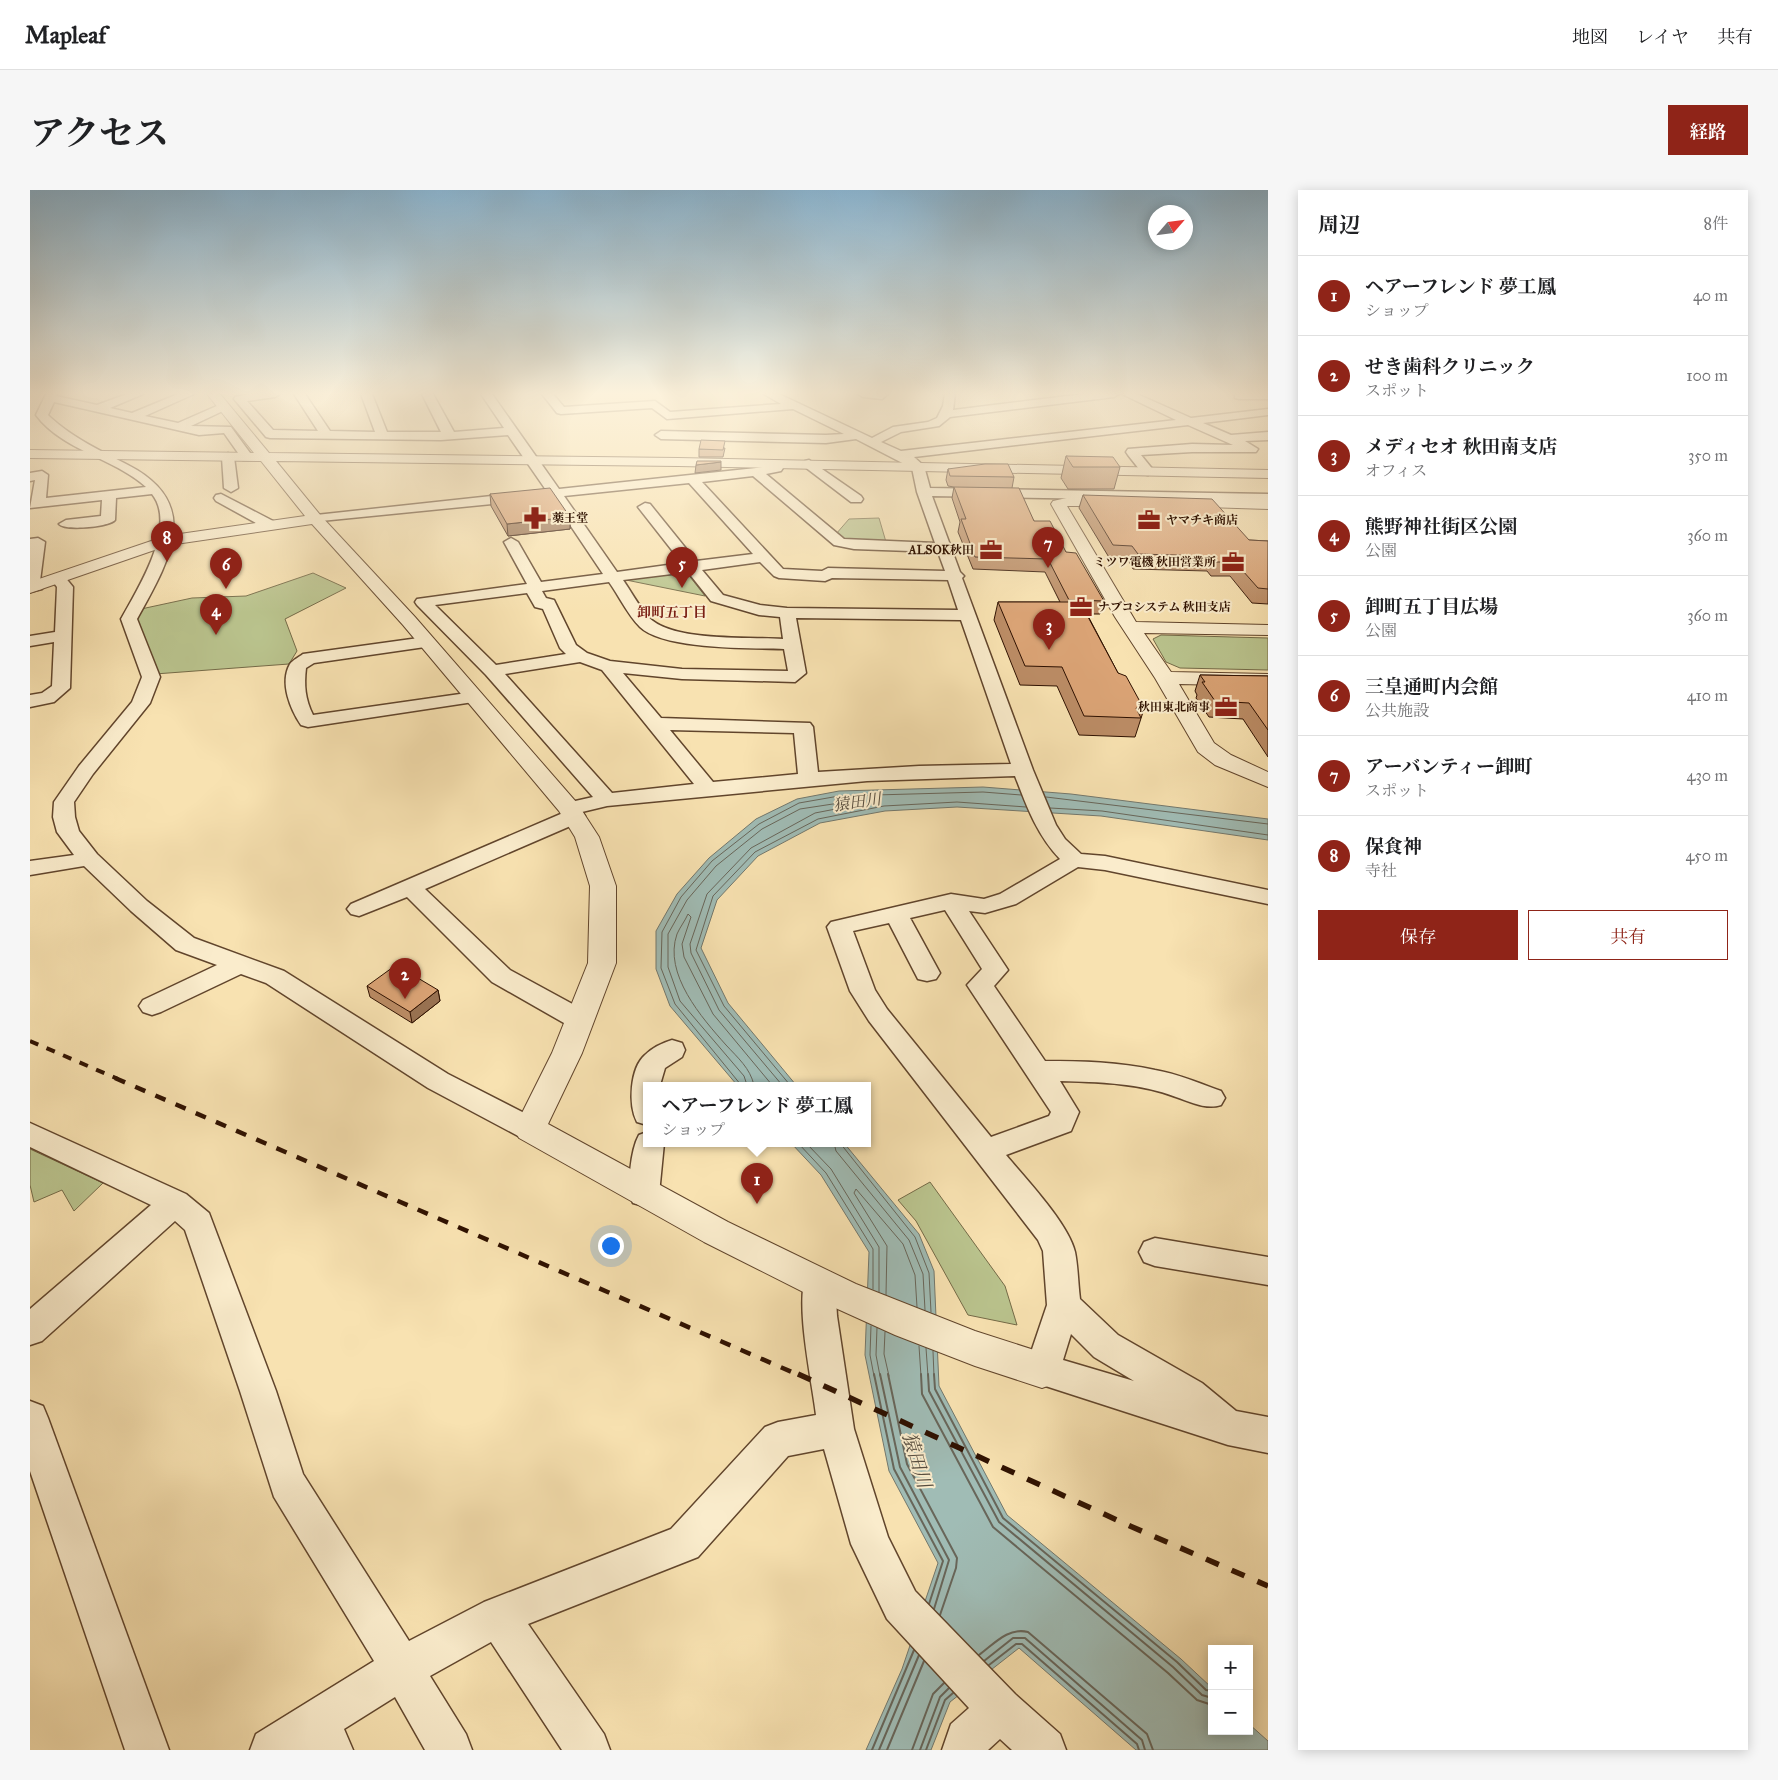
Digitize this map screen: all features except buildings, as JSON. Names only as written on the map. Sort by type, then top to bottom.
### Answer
[{"type":"street","points":[[30,469],[44,467]]},
{"type":"street","points":[[120,467],[148,482],[156,490],[163,498],[166,518],[166,541],[158,564],[129,619],[151,677],[142,703],[86,770],[64,802],[64,817],[68,832],[89,859],[139,906],[185,944],[275,977],[438,1081],[530,1129],[644,1194],[834,1290],[974,1348],[1228,1427],[1268,1435]]},
{"type":"street","points":[[227,467],[226,493],[270,525]]},
{"type":"street","points":[[266,467],[316,519],[474,697],[571,812],[587,837],[604,886],[602,963],[567,1053],[530,1129]]},
{"type":"street","points":[[538,467],[646,624],[654,630],[707,641],[793,644]]},
{"type":"street","points":[[30,543],[38,542],[32,587],[166,541],[316,519],[774,470],[776,467]]},
{"type":"street","points":[[814,467],[856,499]]},
{"type":"street","points":[[918,467],[924,492],[956,576],[1023,770],[1045,825],[1057,843],[1074,860]]},
{"type":"street","points":[[949,467],[1268,474]]},
{"type":"street","points":[[1144,467],[1148,471]]},
{"type":"street","points":[[1072,470],[1088,494]]},
{"type":"street","points":[[756,472],[839,542],[854,546],[945,548]]},
{"type":"street","points":[[30,477],[42,475],[35,503],[156,490]]},
{"type":"street","points":[[691,478],[779,573],[956,576]]},
{"type":"street","points":[[924,492],[1088,494],[1265,506]]},
{"type":"street","points":[[66,524],[108,520],[109,496]]},
{"type":"street","points":[[1265,506],[1071,501],[1058,504],[1131,627],[1165,678],[1206,747],[1223,760],[1268,780]]},
{"type":"street","points":[[644,507],[717,598],[759,610],[787,613],[969,615]]},
{"type":"street","points":[[511,542],[534,586],[541,604],[548,603],[569,648],[581,657],[608,666],[682,674],[789,678],[797,673],[787,613]]},
{"type":"street","points":[[833,613],[826,553],[839,542]]},
{"type":"street","points":[[607,800],[492,672],[423,602],[764,557]]},
{"type":"street","points":[[30,701],[48,698],[62,688],[65,587],[59,579]]},
{"type":"street","points":[[1131,627],[1268,630]]},
{"type":"street","points":[[30,641],[63,636]]},
{"type":"street","points":[[426,642],[309,658],[298,666],[296,677],[296,695],[300,709],[308,721],[474,697]]},
{"type":"street","points":[[492,672],[581,657]]},
{"type":"street","points":[[608,666],[708,788]]},
{"type":"street","points":[[1165,678],[1268,680]]},
{"type":"street","points":[[654,724],[803,727],[809,780]]},
{"type":"street","points":[[359,910],[571,812],[607,800],[708,788],[888,772],[958,769],[1023,770]]},
{"type":"street","points":[[30,868],[89,859]]},
{"type":"street","points":[[1042,1370],[1064,1305],[1059,1251],[1049,1231],[984,1152],[862,991],[839,927],[951,901],[985,906],[1008,899],[1074,860],[1104,863],[1268,898]]},
{"type":"street","points":[[410,887],[501,976],[580,1020]]},
{"type":"street","points":[[951,901],[995,970],[980,985],[1036,1071],[1057,1097],[1065,1112],[1061,1123],[984,1152]]},
{"type":"street","points":[[896,914],[928,973]]},
{"type":"street","points":[[152,1006],[238,965]]},
{"type":"street","points":[[647,1082],[653,1063],[672,1050]]},
{"type":"street","points":[[1036,1071],[1082,1071],[1158,1080],[1211,1098]]},
{"type":"street","points":[[30,1134],[175,1203],[198,1222],[258,1392],[287,1484],[402,1668],[450,1750]]},
{"type":"street","points":[[644,1194],[650,1147]]},
{"type":"street","points":[[30,1330],[175,1203]]},
{"type":"street","points":[[1155,1252],[1268,1271]]},
{"type":"street","points":[[834,1290],[820,1316],[836,1429],[871,1544],[900,1605],[994,1703],[1044,1750]]},
{"type":"street","points":[[1064,1305],[1106,1346],[1189,1395],[1228,1427]]},
{"type":"street","points":[[30,1418],[147,1750]]},
{"type":"street","points":[[272,1750],[324,1735],[402,1668],[498,1616],[684,1543],[778,1440],[836,1429]]},
{"type":"street","points":[[498,1616],[588,1750]]},
{"type":"street","points":[[964,1750],[967,1740],[994,1703]]},
{"type":"green space","points":[[879,518],[886,542],[839,540],[836,534],[849,519]]},
{"type":"green space","points":[[679,571],[687,573],[705,596],[626,580],[626,578]]},
{"type":"green space","points":[[313,573],[346,588],[285,619],[297,651],[289,664],[155,674],[135,618],[141,609],[192,598],[246,596]]},
{"type":"green space","points":[[1161,635],[1268,638],[1268,670],[1180,668],[1166,662],[1153,639]]},
{"type":"green space","points":[[30,1149],[103,1183],[74,1211],[62,1190],[34,1202],[30,1185]]},
{"type":"green space","points":[[930,1182],[1005,1286],[1017,1325],[968,1315],[916,1221],[898,1200]]},
{"type":"water","name":"猿田川","points":[[983,787],[1071,794],[1268,819],[1268,840],[1101,816],[957,807],[885,811],[820,823],[758,856],[717,900],[701,948],[728,1003],[794,1082],[734,1082],[670,1006],[656,969],[656,931],[677,894],[709,858],[756,819],[797,799],[839,791]]},
{"type":"water","name":"猿田川","points":[[795,1147],[847,1147],[919,1234],[934,1271],[939,1386],[1007,1515],[1181,1659],[1208,1684],[1208,1735],[1253,1735],[1253,1728],[1268,1741],[1268,1750],[1136,1750],[1019,1648],[950,1702],[931,1750],[866,1750],[902,1669],[938,1563],[889,1471],[865,1355],[869,1252],[821,1175]]},
{"type":"railway","points":[[30,1041],[118,1079]]},
{"type":"railway","points":[[115,1078],[801,1376]]},
{"type":"railway","points":[[798,1374],[1130,1526],[1268,1586]]},
{"type":"place","name":"薬王堂","points":[[535,518]]},
{"type":"place","name":"ヤマチキ商店","points":[[1149,520]]},
{"type":"place","name":"ALSOK秋田","points":[[991,550]]},
{"type":"place","name":"保食神","points":[[167,562]]},
{"type":"place","name":"ミツワ電機 秋田営業所","points":[[1233,562]]},
{"type":"place","name":"アーバンティー卸町","points":[[1048,568]]},
{"type":"place","name":"卸町五丁目広場","points":[[682,588]]},
{"type":"place","name":"三皇通町内会館","points":[[226,589]]},
{"type":"place","name":"ナブコシステム 秋田支店","points":[[1081,607]]},
{"type":"place","name":"熊野神社街区公園","points":[[216,635]]},
{"type":"place","name":"メディセオ 秋田南支店","points":[[1049,650]]},
{"type":"place","name":"秋田東北商事","points":[[1226,707]]},
{"type":"place","name":"せき歯科クリニック","points":[[405,999]]},
{"type":"place","name":"ヘアーフレンド 夢工鳳","points":[[757,1204]]},
{"type":"district","name":"卸町五丁目","points":[[672,612]]}]
